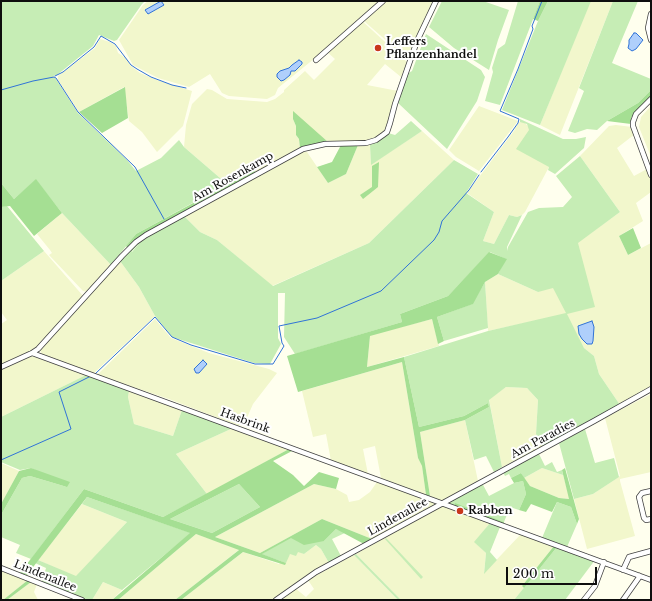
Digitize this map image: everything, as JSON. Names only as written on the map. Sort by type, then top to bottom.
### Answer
[{"type":"street","points":[[316,60],[383,1]]},
{"type":"street","name":"Am Rosenkamp","points":[[1,367],[38,349],[122,256],[146,234],[303,149],[325,144],[366,143],[376,140],[384,135],[387,132],[417,41],[436,1]]},
{"type":"street","points":[[651,14],[648,28],[651,40]]},
{"type":"street","points":[[651,99],[636,114],[633,122],[633,126],[651,175]]},
{"type":"street","points":[[38,349],[41,356]]},
{"type":"street","name":"Hasbrink","points":[[32,353],[442,503]]},
{"type":"street","name":"Am Paradies","points":[[442,503],[601,418],[651,389]]},
{"type":"street","points":[[651,491],[640,494],[639,497],[644,518],[651,519]]},
{"type":"street","name":"Lindenallee","points":[[276,600],[316,572],[442,503],[651,580]]},
{"type":"street","points":[[623,570],[629,557],[651,551]]},
{"type":"street","points":[[584,600],[595,586],[604,562]]},
{"type":"street","name":"Lindenallee","points":[[1,568],[82,600]]},
{"type":"street","points":[[623,600],[640,576]]},
{"type":"green space","points":[[1,1],[145,1],[117,40],[114,41],[99,35],[93,46],[57,75],[53,76],[78,113],[127,160],[136,171],[161,158],[179,140],[184,147],[227,184],[136,234],[111,265],[62,213],[36,180],[14,199],[1,183]]},
{"type":"green space","points":[[148,1],[380,1],[360,19],[407,62],[401,77],[385,64],[367,85],[398,91],[386,131],[377,137],[366,141],[328,142],[293,119],[296,126],[296,135],[299,139],[300,148],[256,173],[254,170],[227,184],[184,147],[186,125],[192,104],[207,89],[212,90],[227,99],[267,102],[275,99],[284,92],[284,90],[305,71],[314,80],[335,59],[325,50],[278,88],[275,95],[267,99],[229,96],[222,93],[210,74],[189,87],[158,78],[133,65],[119,40],[143,5]]},
{"type":"green space","points":[[387,1],[433,1],[406,58],[364,21]]},
{"type":"green space","points":[[442,1],[483,1],[509,10],[489,70],[454,48],[429,27]]},
{"type":"green space","points":[[518,1],[540,1],[500,105],[485,101],[493,72],[492,68],[498,49],[505,44]]},
{"type":"green space","points":[[540,1],[548,1],[538,21],[533,19]]},
{"type":"green space","points":[[548,1],[591,1],[540,125],[502,110],[538,21]]},
{"type":"green space","points":[[590,1],[613,1],[560,135],[540,125]]},
{"type":"green space","points":[[613,1],[638,1],[612,63],[651,79],[651,90],[638,103],[607,121],[597,130],[587,129],[575,133],[568,131],[584,91],[579,88]]},
{"type":"green space","points":[[426,34],[481,70],[485,77],[477,101],[447,149],[398,103],[407,74],[412,71]]},
{"type":"green space","points":[[100,39],[110,42],[116,46],[118,53],[126,58],[131,66],[140,73],[192,91],[183,126],[157,152],[142,132],[129,121],[124,87],[79,112],[58,80],[58,76],[95,48]]},
{"type":"green space","points":[[125,87],[128,118],[102,133],[79,112]]},
{"type":"green space","points":[[651,90],[651,96],[631,118],[631,124],[607,121],[638,103]]},
{"type":"green space","points":[[479,106],[518,121],[479,171],[456,157],[449,150]]},
{"type":"green space","points":[[651,106],[651,157],[639,127],[641,117]]},
{"type":"green space","points":[[293,111],[328,142],[300,148],[299,139],[296,135]]},
{"type":"green space","points":[[520,119],[563,139],[586,137],[584,148],[555,174],[548,170],[549,167],[516,149],[529,130],[527,124],[520,122]]},
{"type":"green space","points":[[411,121],[422,131],[371,165],[370,145],[388,133],[395,135]]},
{"type":"green space","points":[[520,122],[524,122],[529,127],[529,130],[549,167],[525,212],[517,217],[509,215],[494,244],[483,241],[494,212],[467,193]]},
{"type":"green space","points":[[616,125],[632,127],[635,134],[617,148],[634,176],[647,169],[651,181],[651,192],[636,203],[643,221],[619,236],[628,255],[651,243],[651,386],[620,405],[599,374],[594,356],[584,348],[566,314],[488,331],[485,282],[498,274],[538,292],[577,243],[620,212],[580,156],[609,126]]},
{"type":"green space","points":[[422,131],[454,160],[369,243],[272,286],[217,240],[200,232],[184,216],[300,152],[307,152],[328,183],[346,174],[358,145],[370,145],[371,164]]},
{"type":"green space","points":[[341,145],[358,145],[346,174],[328,183],[317,167],[332,162]]},
{"type":"green space","points":[[580,156],[620,212],[578,243],[595,307],[567,314],[584,348],[594,356],[599,374],[620,405],[543,447],[536,434],[538,400],[527,388],[506,387],[489,400],[502,467],[494,472],[486,456],[474,460],[465,420],[489,407],[488,403],[464,416],[419,427],[404,357],[488,331],[566,313],[553,288],[538,292],[498,274],[506,259],[490,252],[448,296],[400,314],[402,322],[295,354],[284,337],[285,293],[278,293],[278,338],[281,344],[270,364],[254,363],[172,337],[155,316],[139,287],[120,261],[129,250],[132,252],[141,241],[161,230],[162,226],[184,216],[200,232],[217,240],[273,286],[369,243],[454,160],[478,174],[466,193],[494,212],[483,241],[494,244],[509,215],[517,217],[522,215],[507,247],[507,251],[528,212],[539,208],[563,207],[572,197],[556,176]]},
{"type":"green space","points":[[379,162],[378,187],[363,199],[360,195],[372,187],[372,166]]},
{"type":"green space","points":[[254,170],[256,173],[163,224],[161,230],[141,241],[131,252],[126,246],[136,234]]},
{"type":"green space","points":[[36,179],[62,213],[34,236],[10,206],[1,207],[1,183],[14,199]]},
{"type":"green space","points":[[7,206],[44,251],[1,281],[1,207]]},
{"type":"green space","points":[[62,213],[111,265],[87,292],[83,291],[49,255],[52,253],[37,234]]},
{"type":"green space","points":[[633,228],[641,248],[628,255],[619,236]]},
{"type":"green space","points":[[44,251],[84,297],[34,350],[1,366],[1,324],[7,320],[1,312],[1,281]]},
{"type":"green space","points":[[489,252],[507,259],[498,274],[485,282],[473,304],[437,317],[444,341],[438,344],[432,319],[370,336],[367,367],[404,357],[419,427],[464,416],[488,403],[489,407],[465,420],[420,432],[430,496],[426,495],[422,466],[418,458],[402,362],[298,392],[287,356],[402,322],[400,314],[448,296]]},
{"type":"green space","points":[[120,261],[139,287],[155,316],[93,374],[42,354],[40,350]]},
{"type":"green space","points":[[485,282],[488,328],[444,341],[437,317],[472,304]]},
{"type":"green space","points":[[155,319],[171,338],[209,353],[269,369],[277,373],[253,404],[246,420],[242,419],[239,426],[169,399],[97,375]]},
{"type":"green space","points":[[432,319],[439,346],[367,367],[370,335]]},
{"type":"green space","points":[[32,356],[86,375],[1,417],[1,370]]},
{"type":"green space","points":[[402,362],[418,458],[422,466],[426,495],[381,478],[375,446],[363,449],[368,474],[331,461],[326,434],[313,437],[302,391]]},
{"type":"green space","points":[[86,375],[129,391],[128,397],[134,424],[173,436],[182,410],[233,428],[176,454],[207,494],[163,517],[84,489],[31,559],[16,553],[20,545],[1,537],[1,515],[22,478],[30,476],[67,487],[31,468],[20,470],[1,462],[1,417]]},
{"type":"green space","points":[[506,387],[527,388],[538,400],[536,434],[543,447],[502,467],[489,399]]},
{"type":"green space","points":[[129,391],[182,410],[173,436],[134,424],[128,397]]},
{"type":"green space","points":[[651,394],[651,472],[620,479],[635,536],[587,549],[574,499],[593,494],[620,476],[605,418]]},
{"type":"green space","points":[[465,420],[478,481],[442,501],[430,496],[420,432]]},
{"type":"green space","points":[[233,428],[289,449],[207,494],[176,454]]},
{"type":"green space","points":[[585,429],[595,463],[614,458],[619,477],[593,494],[574,499],[559,443]]},
{"type":"green space","points":[[289,449],[294,450],[273,461],[293,475],[304,486],[319,472],[339,478],[336,489],[314,484],[215,537],[260,553],[322,519],[372,539],[364,544],[336,529],[324,541],[304,545],[291,538],[262,554],[286,563],[285,565],[243,552],[181,600],[175,600],[239,550],[196,534],[118,600],[112,600],[190,533],[87,497],[27,575],[20,573],[84,489],[163,517]],"holes":[[[239,484],[260,507],[212,533],[170,519]]]},
{"type":"green space","points":[[539,454],[545,466],[552,462],[557,472],[562,470],[563,475],[542,468],[524,478],[521,473],[511,478],[509,474],[505,476],[503,472]]},
{"type":"green space","points":[[1,463],[19,471],[1,504]]},
{"type":"green space","points":[[31,468],[70,482],[67,487],[30,476],[22,478],[1,515],[1,504],[19,471]]},
{"type":"green space","points":[[542,468],[563,475],[570,499],[559,498],[530,486],[524,478]]},
{"type":"green space","points":[[565,468],[579,519],[577,524],[571,507],[557,502],[552,512],[531,504],[526,512],[519,510],[526,494],[523,481],[514,483],[511,478],[521,473],[530,486],[559,498],[569,499],[562,470]]},
{"type":"green space","points":[[523,481],[526,494],[519,510],[510,507],[504,522],[455,504],[454,506],[446,503],[482,483],[489,496],[514,483]]},
{"type":"green space","points":[[377,482],[438,503],[372,539],[322,519],[260,553],[215,537],[314,484],[336,489],[347,495],[349,502],[359,500],[370,492]]},
{"type":"green space","points":[[239,484],[260,507],[212,533],[170,519]]},
{"type":"green space","points":[[87,497],[191,533],[122,590],[103,582],[92,600],[87,600],[42,582],[46,568],[35,563],[38,560],[76,576],[127,522],[82,504]]},
{"type":"green space","points":[[557,502],[571,507],[577,524],[567,547],[542,538]]},
{"type":"green space","points":[[455,503],[504,522],[504,524],[454,506]]},
{"type":"green space","points":[[82,504],[127,522],[76,577],[38,560]]},
{"type":"green space","points":[[443,505],[490,523],[475,542],[486,553],[484,573],[521,534],[554,546],[522,586],[524,588],[514,600],[401,600],[356,554]]},
{"type":"green space","points":[[490,523],[500,527],[490,552],[497,560],[484,574],[486,553],[474,542]]},
{"type":"green space","points":[[336,529],[347,532],[332,539],[341,556],[329,563],[321,549],[316,545],[304,554],[298,552],[296,556],[290,554],[286,563],[261,554],[291,537],[324,541]]},
{"type":"green space","points":[[196,534],[240,549],[175,600],[118,600]]},
{"type":"green space","points":[[386,538],[423,577],[421,579],[385,539]]},
{"type":"green space","points":[[316,545],[321,549],[329,563],[304,577],[273,600],[181,600],[243,552],[279,564],[290,554],[298,551],[304,554]]},
{"type":"green space","points":[[554,546],[557,547],[524,588],[522,586]]},
{"type":"green space","points":[[557,547],[595,560],[565,600],[514,600]]},
{"type":"green space","points":[[356,554],[401,600],[398,600],[354,555]]},
{"type":"green space","points":[[354,555],[398,600],[278,600],[295,588],[306,597],[314,589],[308,580]]},
{"type":"green space","points":[[1,570],[28,580],[3,600],[1,600]]},
{"type":"green space","points":[[28,580],[31,582],[7,600],[3,600]]},
{"type":"green space","points":[[31,582],[37,584],[34,592],[38,600],[7,600]]},
{"type":"green space","points":[[103,582],[122,590],[112,600],[92,600]]},
{"type":"water","points":[[161,1],[164,5],[148,14],[145,10]]},
{"type":"water","points":[[634,33],[636,33],[643,40],[636,49],[632,51],[628,48],[629,40]]},
{"type":"water","points":[[299,60],[302,64],[295,71],[291,71],[290,75],[284,80],[281,81],[277,77],[277,74],[280,71],[289,68]]},
{"type":"water","points":[[592,321],[594,327],[593,341],[592,344],[587,344],[579,334],[578,326]]},
{"type":"water","points":[[203,360],[207,364],[199,373],[196,373],[194,369]]},
{"type":"waterway","points":[[481,172],[518,123],[519,119],[500,111],[518,69],[542,1]]},
{"type":"waterway","points":[[55,76],[63,72],[94,47],[101,36],[115,44],[131,65],[137,69],[151,77],[172,85],[186,88]]},
{"type":"waterway","points":[[1,90],[33,81],[54,77],[56,78],[78,112],[135,167],[164,219]]},
{"type":"waterway","points":[[95,374],[155,317],[172,337],[191,345],[255,364],[273,364],[284,346],[282,343],[279,326],[317,318],[381,291],[434,240],[439,232],[442,221],[469,190],[479,175]]},
{"type":"waterway","points":[[1,460],[71,429],[59,392],[91,376]]},
{"type":"place","name":"Leffers Pflanzenhandel","points":[[378,48]]},
{"type":"place","name":"Rabben","points":[[460,511]]}]
